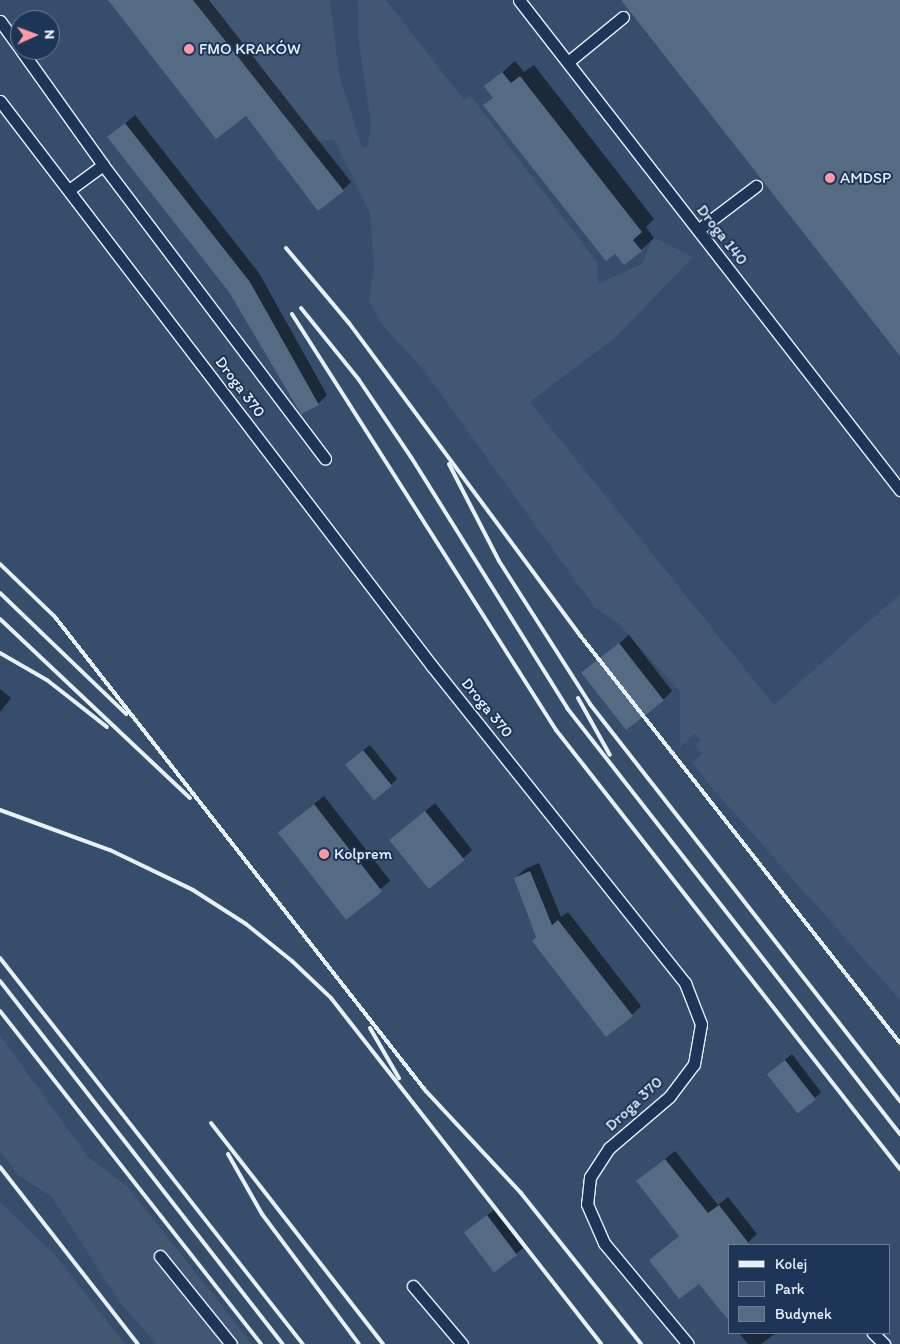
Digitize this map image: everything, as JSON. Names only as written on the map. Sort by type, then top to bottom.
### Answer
[{"type":"lane","name":"Droga 140","points":[[519,0],[900,490]]},
{"type":"lane","points":[[568,62],[623,17]]},
{"type":"lane","points":[[0,21],[10,34]]},
{"type":"lane","points":[[29,60],[103,165],[325,459]]},
{"type":"lane","name":"Droga 370","points":[[0,101],[432,666],[686,983],[701,1024],[694,1064],[669,1097],[609,1148],[590,1177],[587,1204],[604,1243],[688,1344]]},
{"type":"lane","points":[[69,190],[103,165]]},
{"type":"lane","points":[[698,230],[756,186]]},
{"type":"lane","points":[[160,1256],[231,1344]]},
{"type":"lane","points":[[413,1286],[462,1344]]},
{"type":"lane","points":[[875,1334],[884,1344]]},
{"type":"shaded area","points":[[0,0],[900,0],[900,1344],[0,1344]]},
{"type":"green space","points":[[193,0],[330,0],[339,74],[362,147],[368,146],[371,124],[359,42],[358,0],[386,0],[464,100],[470,95],[597,262],[598,284],[642,264],[653,237],[693,257],[616,337],[530,402],[774,705],[900,594],[900,1000],[706,781],[692,762],[702,754],[695,745],[700,740],[695,734],[680,747],[680,692],[619,624],[595,608],[425,372],[381,323],[369,301],[374,268],[370,213],[334,140],[303,142],[278,162],[272,149],[289,122]]},
{"type":"green space","points":[[0,1035],[88,1157],[127,1186],[252,1344],[156,1344],[119,1301],[51,1196],[19,1176],[0,1151]]},
{"type":"green space","points":[[0,1202],[55,1255],[125,1344],[0,1344]]},
{"type":"building","name":"FMO KRAKÓW","points":[[108,0],[193,0],[344,191],[318,211],[246,116],[216,139]]},
{"type":"building","name":"AMDSP","points":[[621,0],[900,0],[900,356]]},
{"type":"building","points":[[502,72],[511,83],[520,76],[642,232],[633,240],[642,251],[624,265],[615,254],[606,261],[483,105],[493,98],[484,86]]},
{"type":"building","points":[[125,123],[250,282],[319,405],[301,414],[229,292],[107,137]]},
{"type":"building","points":[[619,643],[664,701],[626,730],[581,673]]},
{"type":"building","points":[[363,750],[392,786],[374,800],[345,764]]},
{"type":"building","name":"Kolprem","points":[[314,804],[382,891],[346,920],[278,832]]},
{"type":"building","points":[[425,811],[465,860],[429,889],[389,840]]},
{"type":"building","points":[[530,871],[552,925],[558,920],[633,1016],[606,1037],[532,941],[536,937],[514,878]]},
{"type":"building","points":[[785,1060],[816,1099],[798,1114],[767,1074]]},
{"type":"building","points":[[665,1159],[708,1213],[719,1205],[749,1244],[728,1244],[728,1320],[699,1284],[679,1299],[649,1260],[679,1236],[636,1181]]},
{"type":"building","points":[[487,1215],[517,1255],[494,1272],[464,1232]]},
{"type":"railway","points":[[286,248],[349,323],[579,634],[900,1043]]},
{"type":"railway","points":[[301,308],[359,380],[411,457],[567,708],[900,1134]]},
{"type":"railway","points":[[292,314],[556,730],[900,1169]]},
{"type":"railway","points":[[449,464],[499,561],[590,704],[900,1101]]},
{"type":"railway","points":[[0,564],[55,617],[425,1090],[521,1193],[641,1344]]},
{"type":"railway","points":[[0,593],[126,714]]},
{"type":"railway","points":[[0,619],[190,798]]},
{"type":"railway","points":[[0,653],[47,680],[107,727]]},
{"type":"railway","points":[[578,698],[610,755]]},
{"type":"railway","points":[[0,810],[110,850],[193,890],[246,924],[292,961],[331,998],[601,1344]]},
{"type":"railway","points":[[0,958],[303,1344]]},
{"type":"railway","points":[[0,981],[283,1344]]},
{"type":"railway","points":[[0,1011],[261,1344]]},
{"type":"railway","points":[[370,1028],[399,1078]]},
{"type":"railway","points":[[211,1123],[383,1344]]},
{"type":"railway","points":[[228,1154],[262,1214],[359,1344]]},
{"type":"railway","points":[[0,1167],[138,1344]]},
{"type":"place","name":"FMO KRAKÓW","points":[[189,49]]},
{"type":"place","name":"AMDSP","points":[[830,178]]},
{"type":"place","name":"Kolprem","points":[[324,854]]}]
